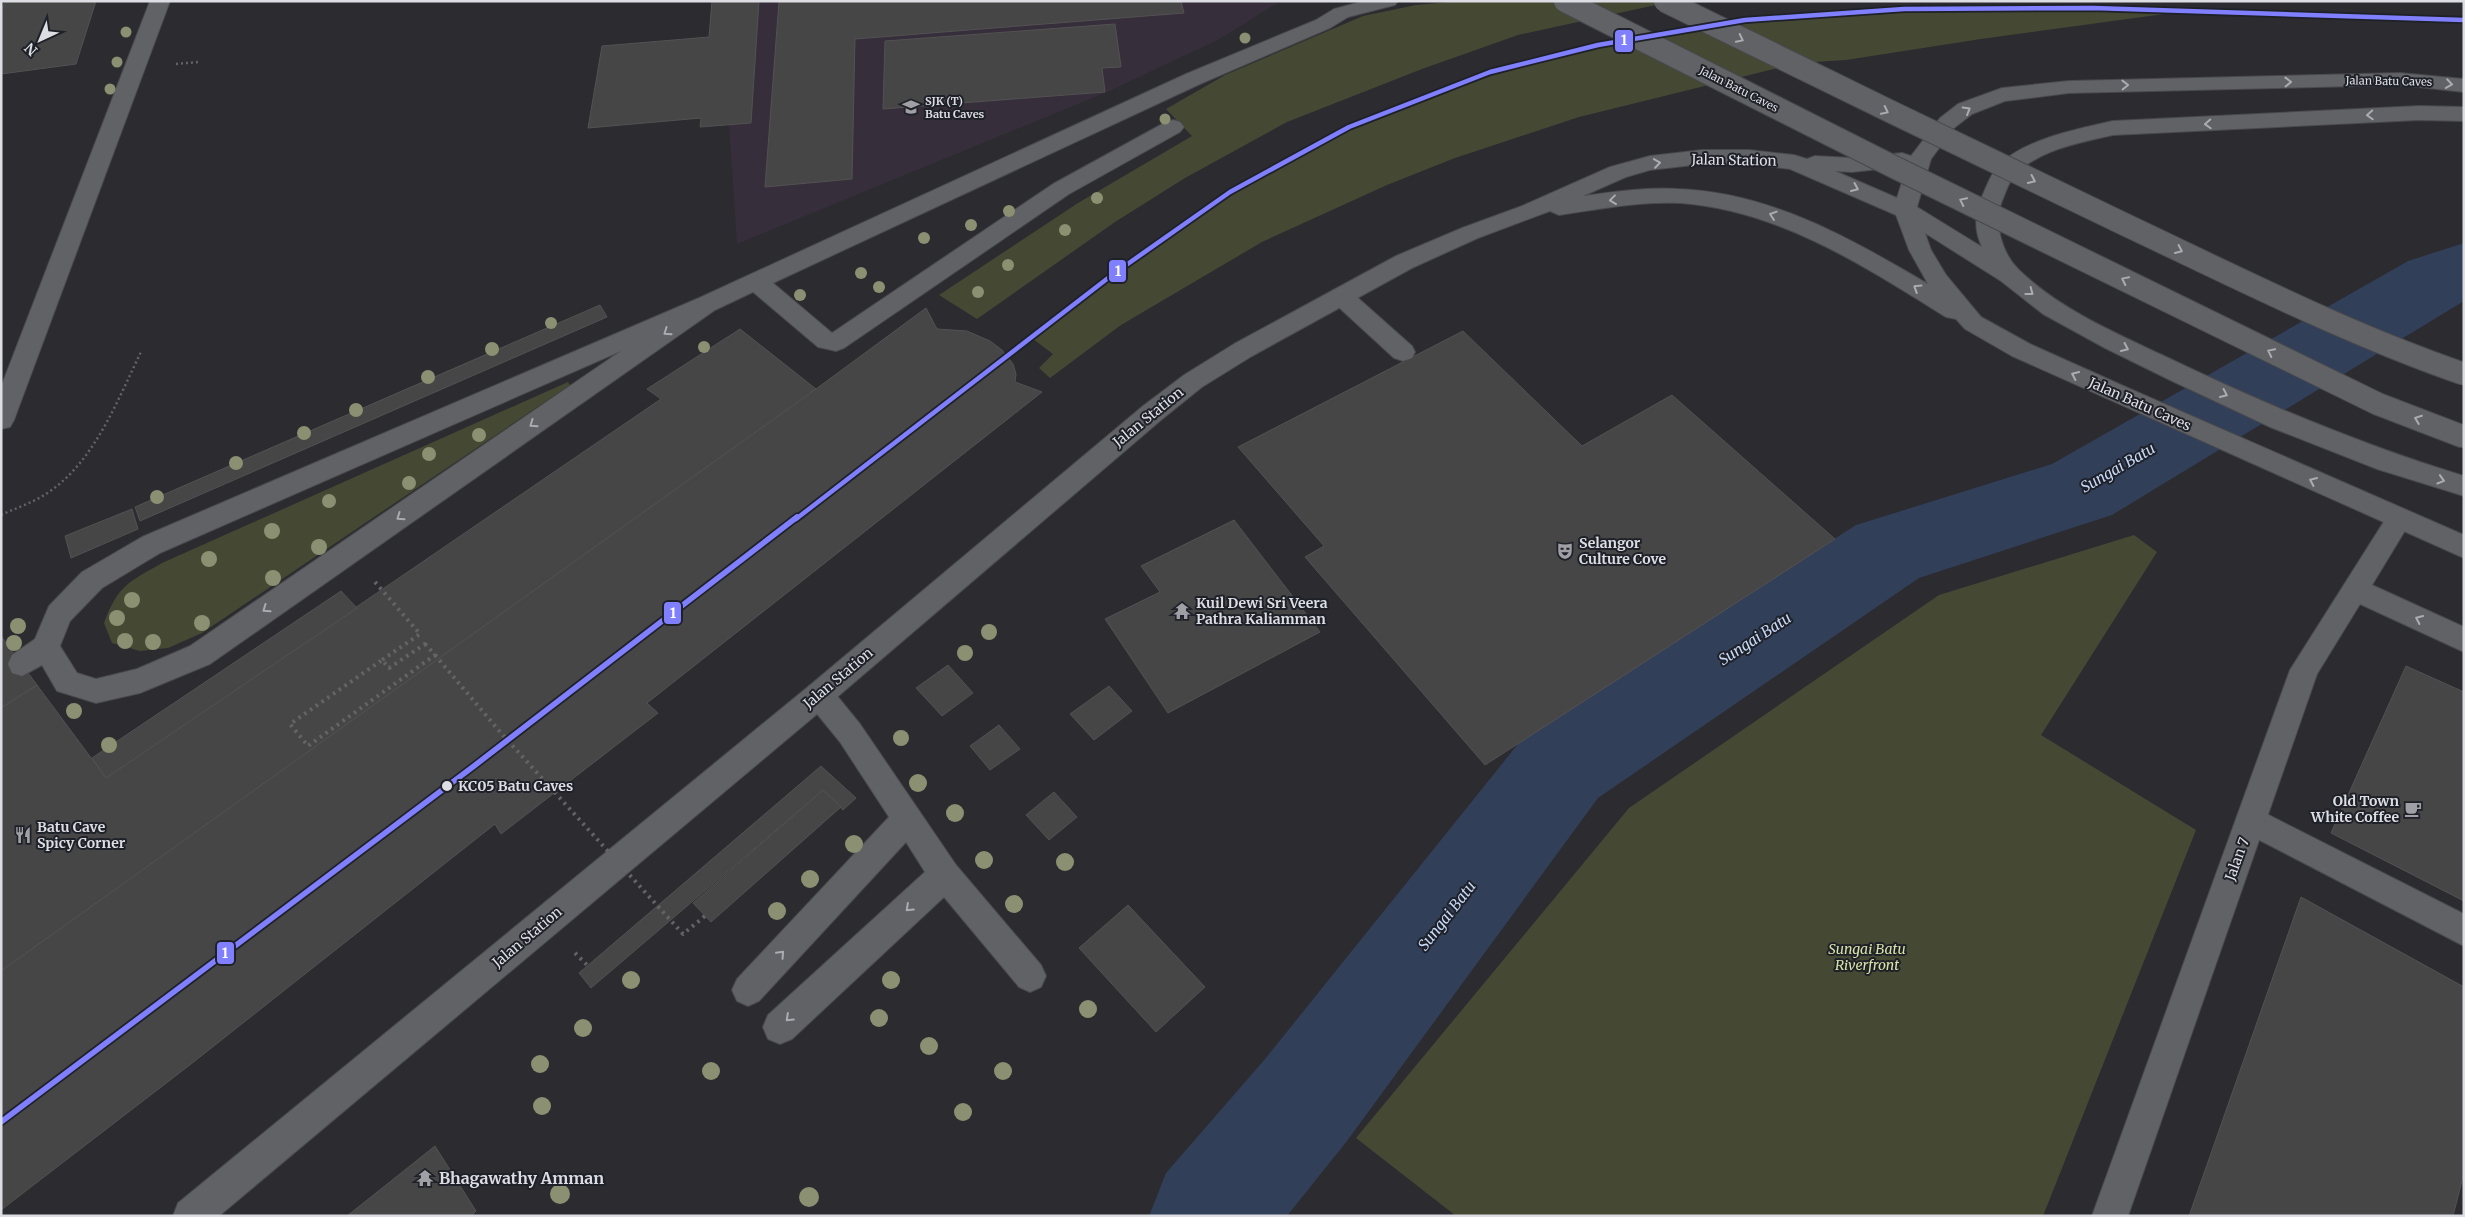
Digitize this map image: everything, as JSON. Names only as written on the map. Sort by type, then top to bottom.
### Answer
[{"type":"main road","points":[[1,420],[160,1]]},
{"type":"main road","points":[[22,664],[46,647],[59,614],[92,580],[151,546],[756,282],[1193,79],[1323,24],[1345,7],[1388,1]]},
{"type":"main road","name":"Jalan Batu Caves","points":[[1565,1],[1894,167],[2378,404],[2464,437]]},
{"type":"main road","points":[[1665,1],[1880,108],[2185,253],[2398,351],[2464,374]]},
{"type":"main road","name":"Jalan Batu Caves","points":[[2464,86],[2400,79],[2070,87],[2002,95],[1965,109],[1947,123],[1921,157],[1914,174],[1905,210],[1920,250],[1938,281],[1973,323],[2020,350],[2119,395],[2464,546]]},
{"type":"main road","points":[[2464,114],[2419,113],[2113,128],[2085,134],[2022,157],[2005,170],[1990,202],[1986,222],[1992,245],[2009,275],[2051,308],[2113,342],[2279,420],[2386,462],[2464,486]]},
{"type":"main road","points":[[756,282],[826,341],[836,342],[1062,189],[1173,127]]},
{"type":"main road","name":"Jalan Station","points":[[191,1216],[819,695],[1179,392],[1243,350],[1412,258],[1470,233],[1530,211],[1618,172],[1650,163],[1702,157],[1749,157],[1794,162],[1905,210],[2009,275]]},
{"type":"main road","points":[[1794,162],[1852,165],[1885,163],[1921,157]]},
{"type":"main road","name":"Jalan Station","points":[[1530,211],[1625,199],[1679,196],[1729,202],[1798,224],[1859,252],[1973,323]]},
{"type":"main road","points":[[1341,296],[1404,352]]},
{"type":"main road","points":[[46,647],[67,682],[96,690],[140,681],[200,655],[707,304]]},
{"type":"main road","name":"Jalan 7","points":[[2110,1216],[2304,670],[2399,519]]},
{"type":"main road","points":[[2356,590],[2464,640]]},
{"type":"main road","points":[[819,695],[850,733],[945,875],[1030,976]]},
{"type":"main road","points":[[748,990],[907,819]]},
{"type":"main road","points":[[2250,820],[2464,931]]},
{"type":"main road","points":[[780,1027],[945,875]]},
{"type":"path","points":[[1,516],[48,494],[73,470],[101,431],[142,352]]},
{"type":"path","points":[[370,576],[420,634],[290,724],[308,746],[435,655]]},
{"type":"path","points":[[382,660],[389,668],[426,644],[501,733],[684,934],[706,916]]},
{"type":"shaded area","name":"SJK (T) Batu Caves","points":[[759,1],[1281,1],[1218,40],[1107,92],[737,244],[729,125],[751,123]]},
{"type":"green space","points":[[1460,1],[1674,1],[1518,35],[1422,69],[1287,122],[1185,178],[1115,222],[977,319],[939,295],[1078,203],[1192,136],[1166,109],[1225,75],[1363,16],[1416,5]]},
{"type":"green space","points":[[1938,10],[2179,12],[1981,39],[1846,60],[1798,63],[1579,117],[1455,158],[1387,185],[1262,242],[1121,325],[1050,378],[1039,368],[1053,354],[1033,339],[1149,252],[1188,224],[1269,172],[1311,149],[1374,119],[1494,75],[1603,47],[1714,28],[1770,21],[1882,12]]},
{"type":"green space","points":[[568,382],[570,385],[202,633],[168,648],[140,651],[112,643],[104,623],[114,600],[133,580],[151,569]]},
{"type":"green space","name":"Sungai Batu Riverfront","points":[[2134,535],[2157,552],[2041,735],[2196,830],[2043,1216],[1456,1216],[1356,1138],[1629,808],[1939,595]]},
{"type":"building","points":[[5,1],[96,1],[76,64],[1,74],[1,12]]},
{"type":"building","points":[[712,1],[759,1],[751,123],[700,127],[701,118],[588,128],[602,46],[709,37]]},
{"type":"building","points":[[779,1],[1181,1],[1184,13],[855,39],[852,179],[765,187]]},
{"type":"building","points":[[1115,24],[1121,67],[1102,68],[1105,92],[883,109],[885,41]]},
{"type":"building","points":[[600,305],[607,317],[140,521],[135,507]]},
{"type":"building","points":[[926,308],[937,329],[967,331],[990,341],[1002,350],[1013,364],[1016,374],[1015,382],[1042,392],[647,703],[658,713],[501,834],[495,824],[191,1064],[1,1210],[1,971],[816,389]]},
{"type":"building","points":[[740,329],[816,389],[1,971],[1,708],[37,685],[106,778],[661,399],[647,389]]},
{"type":"building","name":"Selangor Culture Cove","points":[[1463,331],[1582,446],[1672,395],[1835,539],[1485,765],[1305,557],[1324,546],[1238,447]]},
{"type":"building","points":[[132,509],[138,529],[71,558],[65,536]]},
{"type":"building","points":[[1234,520],[1320,632],[1168,713],[1105,619],[1160,592],[1141,566]]},
{"type":"building","points":[[341,591],[357,608],[106,778],[92,758]]},
{"type":"building","points":[[1,636],[37,685],[1,708]]},
{"type":"building","points":[[948,665],[973,693],[942,716],[916,688]]},
{"type":"building","points":[[2406,666],[2464,692],[2464,901],[2331,833]]},
{"type":"building","points":[[1109,686],[1132,711],[1094,740],[1070,714]]},
{"type":"building","points":[[999,725],[1020,749],[990,770],[970,746]]},
{"type":"building","points":[[821,766],[856,798],[843,810],[823,790],[591,988],[579,973]]},
{"type":"building","points":[[823,790],[841,807],[711,922],[693,903]]},
{"type":"building","points":[[1054,792],[1077,817],[1049,840],[1026,815]]},
{"type":"building","points":[[2301,897],[2464,987],[2464,1173],[2453,1216],[2189,1216]]},
{"type":"building","points":[[1128,905],[1205,987],[1156,1032],[1079,948]]},
{"type":"building","name":"Bhagawathy Amman","points":[[435,1146],[476,1211],[471,1216],[347,1216]]},
{"type":"waterway","name":"Sungai Batu","points":[[1209,1216],[1306,1100],[1562,766],[1888,551],[2081,490],[2436,281],[2464,271]]},
{"type":"transit line","name":"1","points":[[1,1122],[474,766],[1112,275],[1230,192],[1349,127],[1490,72],[1598,45],[1745,20],[1904,9],[2093,8],[2464,20]]},
{"type":"place","name":"SJK (T) Batu Caves","points":[[911,107]]},
{"type":"place","name":"Selangor Culture Cove","points":[[1565,551]]},
{"type":"place","name":"Kuil Dewi Sri Veera Pathra Kaliamman","points":[[1182,611]]},
{"type":"place","name":"KC05 Batu Caves","points":[[447,786]]},
{"type":"place","name":"Old Town White Coffee","points":[[2413,809]]},
{"type":"place","name":"Batu Cave Spicy Corner","points":[[23,835]]},
{"type":"place","name":"Bhagawathy Amman","points":[[425,1178]]}]
